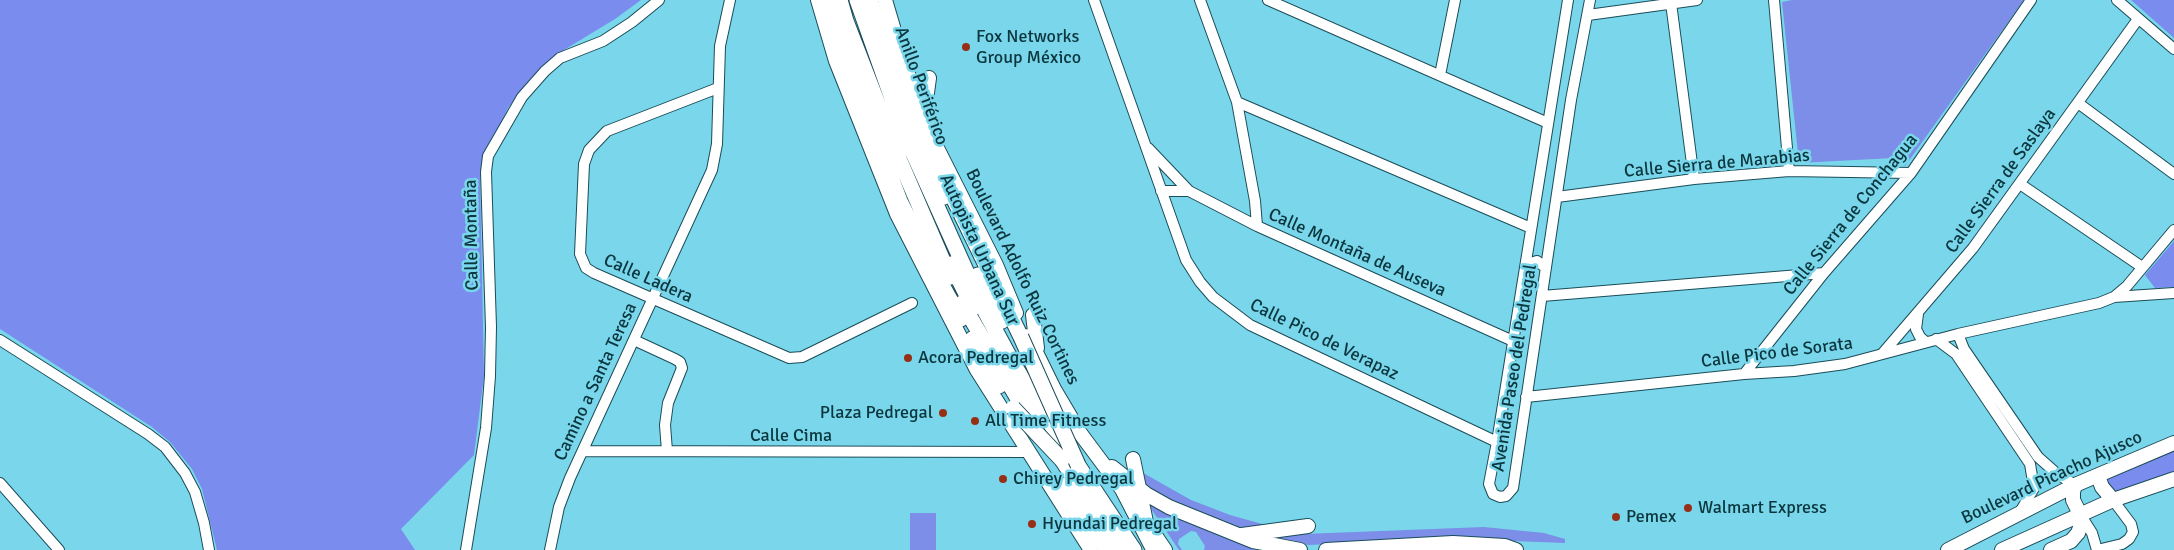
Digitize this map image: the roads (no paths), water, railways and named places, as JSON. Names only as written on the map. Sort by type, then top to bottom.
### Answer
[{"type":"highway","points":[[828,0],[858,94],[900,201],[938,278],[1013,408],[1062,460]]},
{"type":"highway","points":[[840,0],[846,21],[900,161],[959,298],[1078,505],[1107,550]]},
{"type":"highway","name":"Autopista Urbana Sur","points":[[847,0],[893,128],[962,289],[1015,385],[1120,550]]},
{"type":"highway","name":"Autopista Urbana Sur","points":[[857,0],[905,134],[980,302],[1014,366],[1134,550]]},
{"type":"highway","name":"Anillo Periférico","points":[[870,0],[902,95],[968,254],[1010,337],[1144,550]]},
{"type":"highway","points":[[875,0],[898,69],[933,157],[1021,337],[1078,465]]},
{"type":"highway","points":[[875,0],[902,61]]},
{"type":"highway","points":[[1124,492],[1154,550]]},
{"type":"main road","points":[[818,0],[836,61],[897,214],[974,364],[1091,550]]},
{"type":"main road","name":"Boulevard Adolfo Ruiz Cortines","points":[[885,0],[902,61],[936,146],[989,251],[1019,320],[1080,433],[1165,550]]},
{"type":"main road","points":[[924,115],[929,78]]},
{"type":"main road","points":[[989,228],[989,251]]},
{"type":"main road","points":[[1033,315],[1038,357]]},
{"type":"main road","points":[[1080,433],[1115,470],[1139,489],[1169,507],[1237,535],[1268,545],[1300,550]]},
{"type":"main road","name":"Boulevard Picacho Ajusco","points":[[1948,550],[2075,485],[2174,442]]},
{"type":"main road","points":[[1133,459],[1146,522]]},
{"type":"main road","points":[[2098,476],[2102,487],[2113,500]]},
{"type":"main road","points":[[2002,550],[2113,500],[2174,479]]},
{"type":"main road","points":[[2051,550],[2071,541],[2078,534],[2081,525],[2080,514],[2073,500],[2075,485]]},
{"type":"main road","points":[[1237,535],[1308,526]]},
{"type":"main road","points":[[1326,550],[1453,543],[1505,546],[1516,550]]},
{"type":"street","name":"Calle Montaña","points":[[466,550],[486,428],[490,376],[491,326],[486,172],[488,156],[522,97],[545,71],[560,58],[604,41],[632,22],[659,0]]},
{"type":"street","name":"Camino a Santa Teresa","points":[[550,550],[559,507],[712,170],[717,144],[721,34],[730,0]]},
{"type":"street","name":"Calle Pico de Verapaz","points":[[1094,0],[1186,260],[1200,282],[1213,297],[1250,325],[1497,442]]},
{"type":"street","points":[[1200,0],[1237,102],[1256,201],[1257,226]]},
{"type":"street","points":[[1268,0],[1548,123]]},
{"type":"street","points":[[1440,75],[1456,0]]},
{"type":"street","name":"Avenida Paseo del Pedregal","points":[[1568,0],[1489,487],[1493,494],[1503,497],[1509,494],[1513,488],[1575,73],[1590,0]]},
{"type":"street","points":[[1588,15],[1696,0]]},
{"type":"street","points":[[1774,0],[1789,171]]},
{"type":"street","name":"Calle Sierra de Conchagua","points":[[1744,374],[1824,273],[1911,173],[2031,0]]},
{"type":"street","points":[[2117,0],[2174,49]]},
{"type":"street","points":[[1671,4],[1694,179]]},
{"type":"street","name":"Calle Sierra de Saslaya","points":[[1881,355],[1973,248],[2138,19]]},
{"type":"street","points":[[1560,45],[1568,55],[1574,54],[1580,47]]},
{"type":"street","points":[[1557,69],[1560,66],[1569,66],[1575,73]]},
{"type":"street","name":"Calle Ladera","points":[[718,88],[607,131],[589,150],[584,164],[580,254],[583,263],[594,273],[784,356],[795,358],[912,303]]},
{"type":"street","points":[[1237,102],[1531,228]]},
{"type":"street","points":[[2078,103],[2174,174]]},
{"type":"street","name":"Calle Montaña de Auseva","points":[[1146,145],[1189,190],[1257,226],[1513,341]]},
{"type":"street","name":"Calle Sierra de Marabias","points":[[1557,197],[1694,179],[1789,171],[1911,173]]},
{"type":"street","points":[[2020,184],[2142,267]]},
{"type":"street","name":"Calle Montaña de Auseva","points":[[1161,191],[1189,190]]},
{"type":"street","name":"Calle Pico de Sorata","points":[[2114,297],[2127,286],[2174,230]]},
{"type":"street","points":[[1528,248],[1537,255],[1549,251]]},
{"type":"street","points":[[1526,265],[1537,261],[1546,268]]},
{"type":"street","points":[[1542,296],[1824,273]]},
{"type":"street","name":"Calle Pico de Sorata","points":[[1526,397],[1744,374],[1794,371],[1845,364],[1958,334],[2099,303],[2114,297],[2174,293]]},
{"type":"street","points":[[1918,314],[1916,329],[1920,337],[1926,342]]},
{"type":"street","points":[[1958,334],[1964,349],[2032,449],[2056,473],[2075,485]]},
{"type":"street","points":[[0,340],[139,428],[165,447],[185,472],[195,492],[203,518],[209,550]]},
{"type":"street","points":[[634,340],[675,359],[680,362],[682,368],[668,403],[665,424],[667,451]]},
{"type":"street","points":[[1936,340],[1956,354],[2030,464],[2034,488],[2020,512]]},
{"type":"street","name":"Calle Cima","points":[[583,451],[999,454],[1029,452]]},
{"type":"street","points":[[0,483],[59,550]]},
{"type":"street","points":[[2080,514],[2092,532],[2097,550],[2122,544],[2129,539],[2133,532],[2131,524],[2113,500]]},
{"type":"place","name":"Fox Networks Group México","points":[[966,47]]},
{"type":"place","name":"Acora Pedregal","points":[[908,358]]},
{"type":"place","name":"Plaza Pedregal","points":[[943,413]]},
{"type":"place","name":"All Time Fitness","points":[[975,421]]},
{"type":"place","name":"Chirey Pedregal","points":[[1003,479]]},
{"type":"place","name":"Walmart Express","points":[[1688,508]]},
{"type":"place","name":"Pemex","points":[[1616,517]]},
{"type":"place","name":"Hyundai Pedregal","points":[[1032,524]]}]
